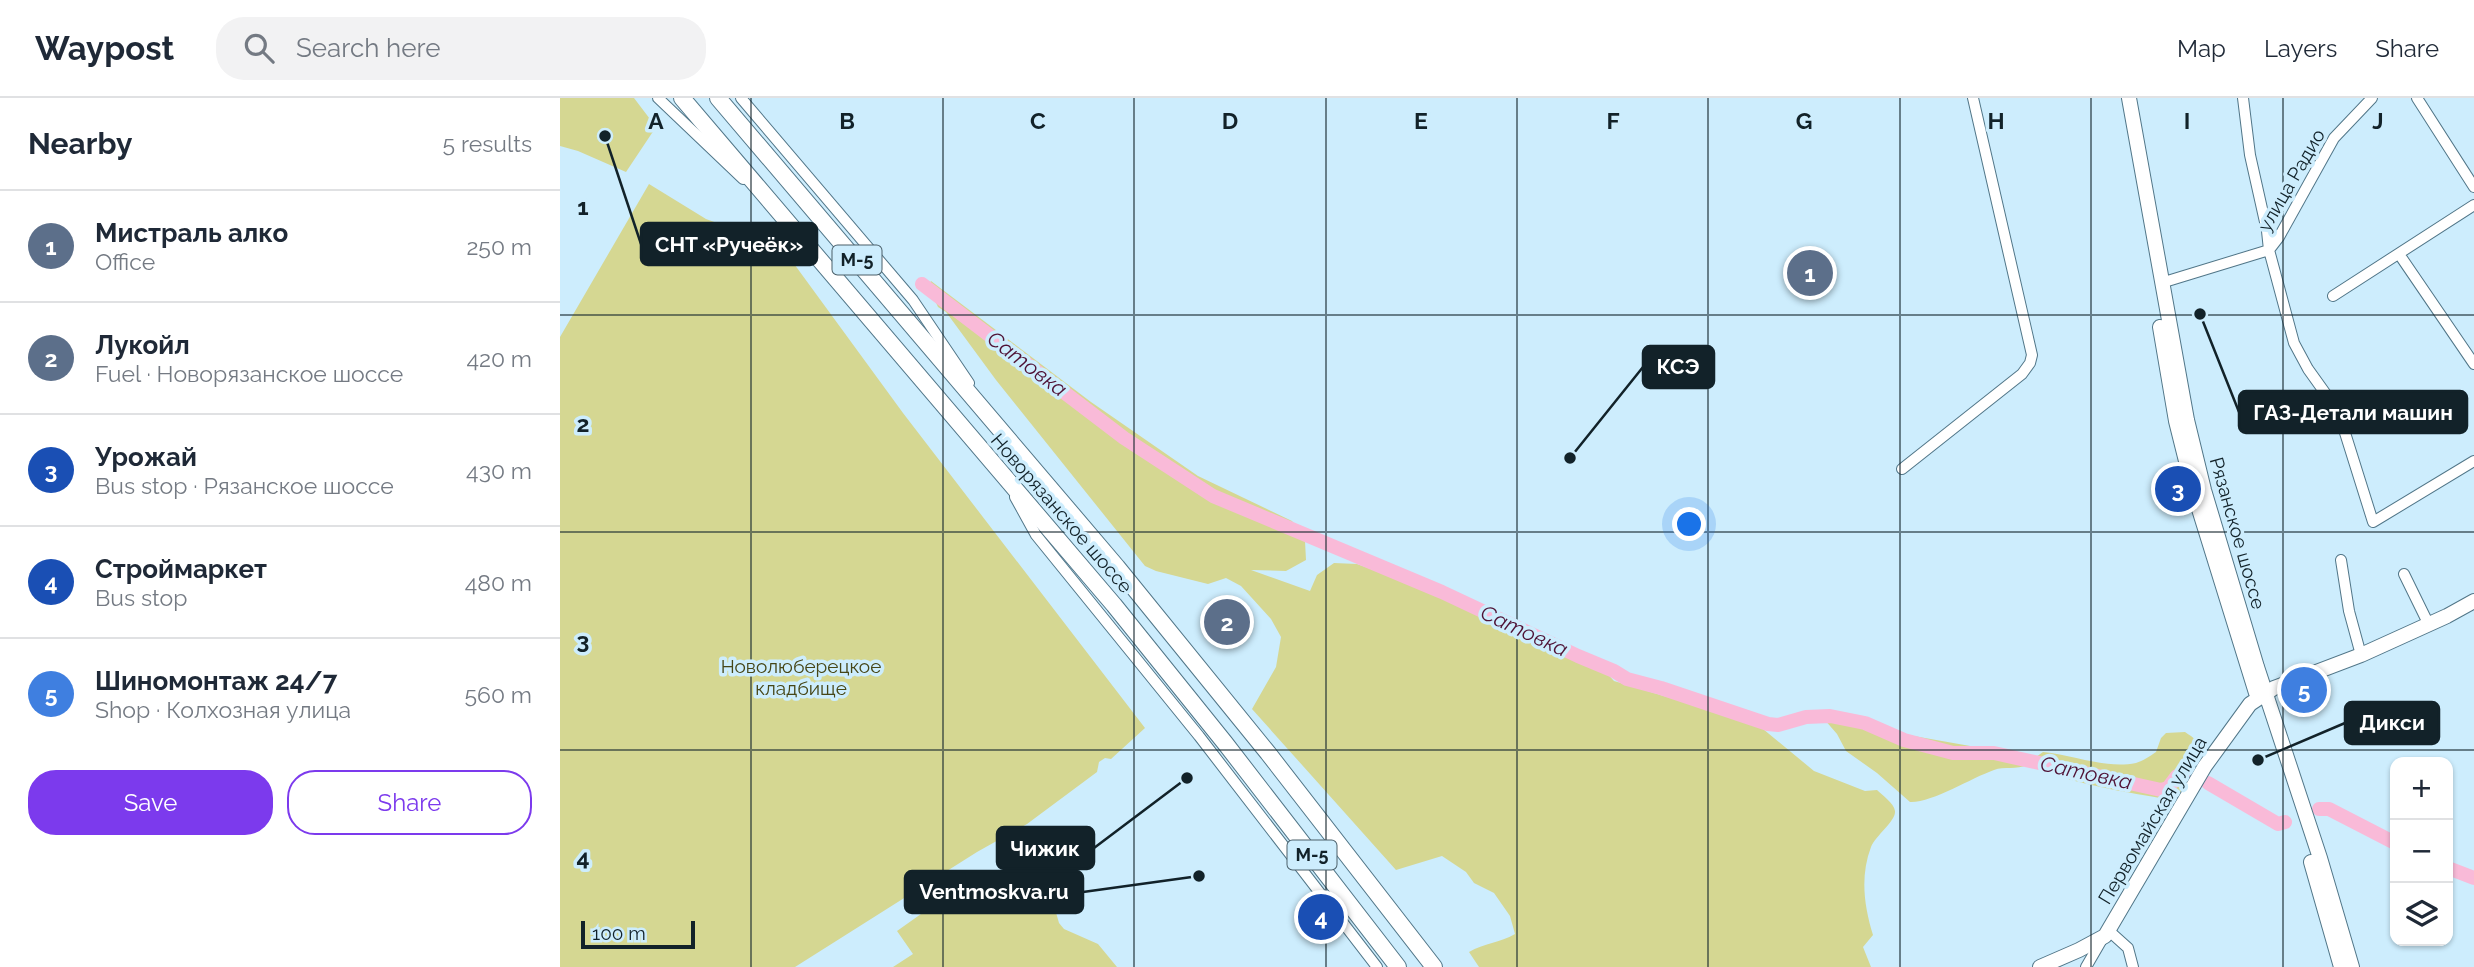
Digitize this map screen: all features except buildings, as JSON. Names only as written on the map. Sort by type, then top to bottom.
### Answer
[{"type":"highway","name":"Новорязанское шоссе","points":[[682,98],[1114,605],[1398,967]]},
{"type":"highway","name":"Новорязанское шоссе","points":[[718,98],[996,423],[1255,738],[1434,967]]},
{"type":"main road","name":"Рязанское шоссе","points":[[2120,98],[2176,421],[2210,549],[2320,858],[2352,967]]},
{"type":"main road","name":"Рязанское шоссе","points":[[2129,98],[2187,420],[2204,490],[2341,967]]},
{"type":"main road","points":[[2262,695],[2429,625],[2474,601]]},
{"type":"main road","name":"Первомайская улица","points":[[2106,933],[2205,766],[2243,712],[2262,695]]},
{"type":"main road","points":[[2040,967],[2079,950],[2106,933]]},
{"type":"street","points":[[657,98],[783,217]]},
{"type":"street","points":[[741,98],[913,300],[996,423]]},
{"type":"street","points":[[1902,469],[2022,373],[2030,363],[2032,355],[1973,98]]},
{"type":"street","points":[[2243,98],[2250,155],[2269,250],[2294,343],[2341,420],[2373,523],[2474,461]]},
{"type":"street","name":"улица Радио","points":[[2269,250],[2279,237],[2334,138],[2372,98]]},
{"type":"street","points":[[2417,98],[2474,187]]},
{"type":"street","points":[[2333,296],[2474,205]]},
{"type":"street","points":[[2161,283],[2269,250]]},
{"type":"street","points":[[2399,254],[2474,364]]},
{"type":"street","points":[[1005,480],[1036,535],[1199,736],[1377,967]]},
{"type":"street","points":[[2341,560],[2349,611],[2361,655]]},
{"type":"street","points":[[2404,574],[2429,625]]},
{"type":"street","points":[[2106,933],[2128,948],[2133,967]]},
{"type":"street","name":"Первомайская улица","points":[[2086,967],[2106,933]]},
{"type":"green space","points":[[560,98],[634,98],[656,127],[626,172],[560,146]]},
{"type":"green space","name":"Новолюберецкое кладбище","points":[[649,184],[706,219],[781,246],[903,413],[1145,728],[1111,759],[1105,758],[1099,762],[1097,772],[1027,824],[977,852],[795,967],[560,967],[560,337]]},
{"type":"green space","points":[[931,281],[1091,402],[1198,476],[1292,521],[1305,541],[1306,560],[1286,571],[1251,570],[1310,591],[1317,575],[1334,563],[1357,564],[1434,592],[1568,656],[1604,670],[1614,681],[1757,724],[1814,771],[1865,791],[1877,790],[1895,811],[1871,847],[1865,869],[1867,913],[1873,935],[1863,947],[1871,967],[1479,967],[1469,952],[1515,934],[1510,916],[1494,893],[1474,883],[1466,872],[1442,856],[1396,870],[1252,709],[1276,667],[1281,637],[1271,619],[1241,586],[1226,578],[1208,584],[1145,566],[996,380],[946,312],[938,307],[928,286]]},
{"type":"green space","points":[[1838,713],[1908,735],[2021,755],[2027,757],[2027,765],[1994,770],[1929,799],[1910,802],[1877,773],[1846,751],[1837,734],[1824,719]]},
{"type":"green space","points":[[2185,732],[2195,740],[2200,752],[2180,794],[2172,800],[2080,782],[2036,765],[2036,757],[2043,752],[2101,763],[2136,763],[2156,752],[2166,733]]},
{"type":"green space","points":[[983,870],[1032,873],[1055,909],[1064,929],[1098,944],[1117,967],[893,967],[913,954],[897,931]]},
{"type":"waterway","name":"Сатовка","points":[[922,284],[1124,438],[1213,496],[1442,592],[1627,679],[1768,724],[1778,725],[1806,717],[1830,716],[1865,723],[1904,740],[1953,753],[1994,753],[2161,790],[2168,788],[2177,776],[2189,773]]},
{"type":"waterway","name":"Сатовка","points":[[2208,783],[2278,824],[2285,822]]},
{"type":"waterway","name":"Сатовка","points":[[2319,809],[2329,809],[2390,840]]},
{"type":"waterway","name":"Сатовка","points":[[2453,870],[2474,878]]},
{"type":"place","name":"СНТ «Ручеёк»","points":[[605,136]]},
{"type":"place","name":"Мистраль алко","points":[[1810,273]]},
{"type":"place","name":"ГАЗ-Детали машин","points":[[2200,314]]},
{"type":"place","name":"КСЭ","points":[[1570,458]]},
{"type":"place","name":"Урожай","points":[[2178,489]]},
{"type":"place","name":"Лукойл","points":[[1227,622]]},
{"type":"place","name":"Шиномонтаж 24/7","points":[[2304,690]]},
{"type":"place","name":"Дикси","points":[[2258,760]]},
{"type":"place","name":"Чижик","points":[[1187,778]]},
{"type":"place","name":"Ventmoskva.ru","points":[[1199,876]]},
{"type":"place","name":"Строймаркет","points":[[1321,917]]}]
